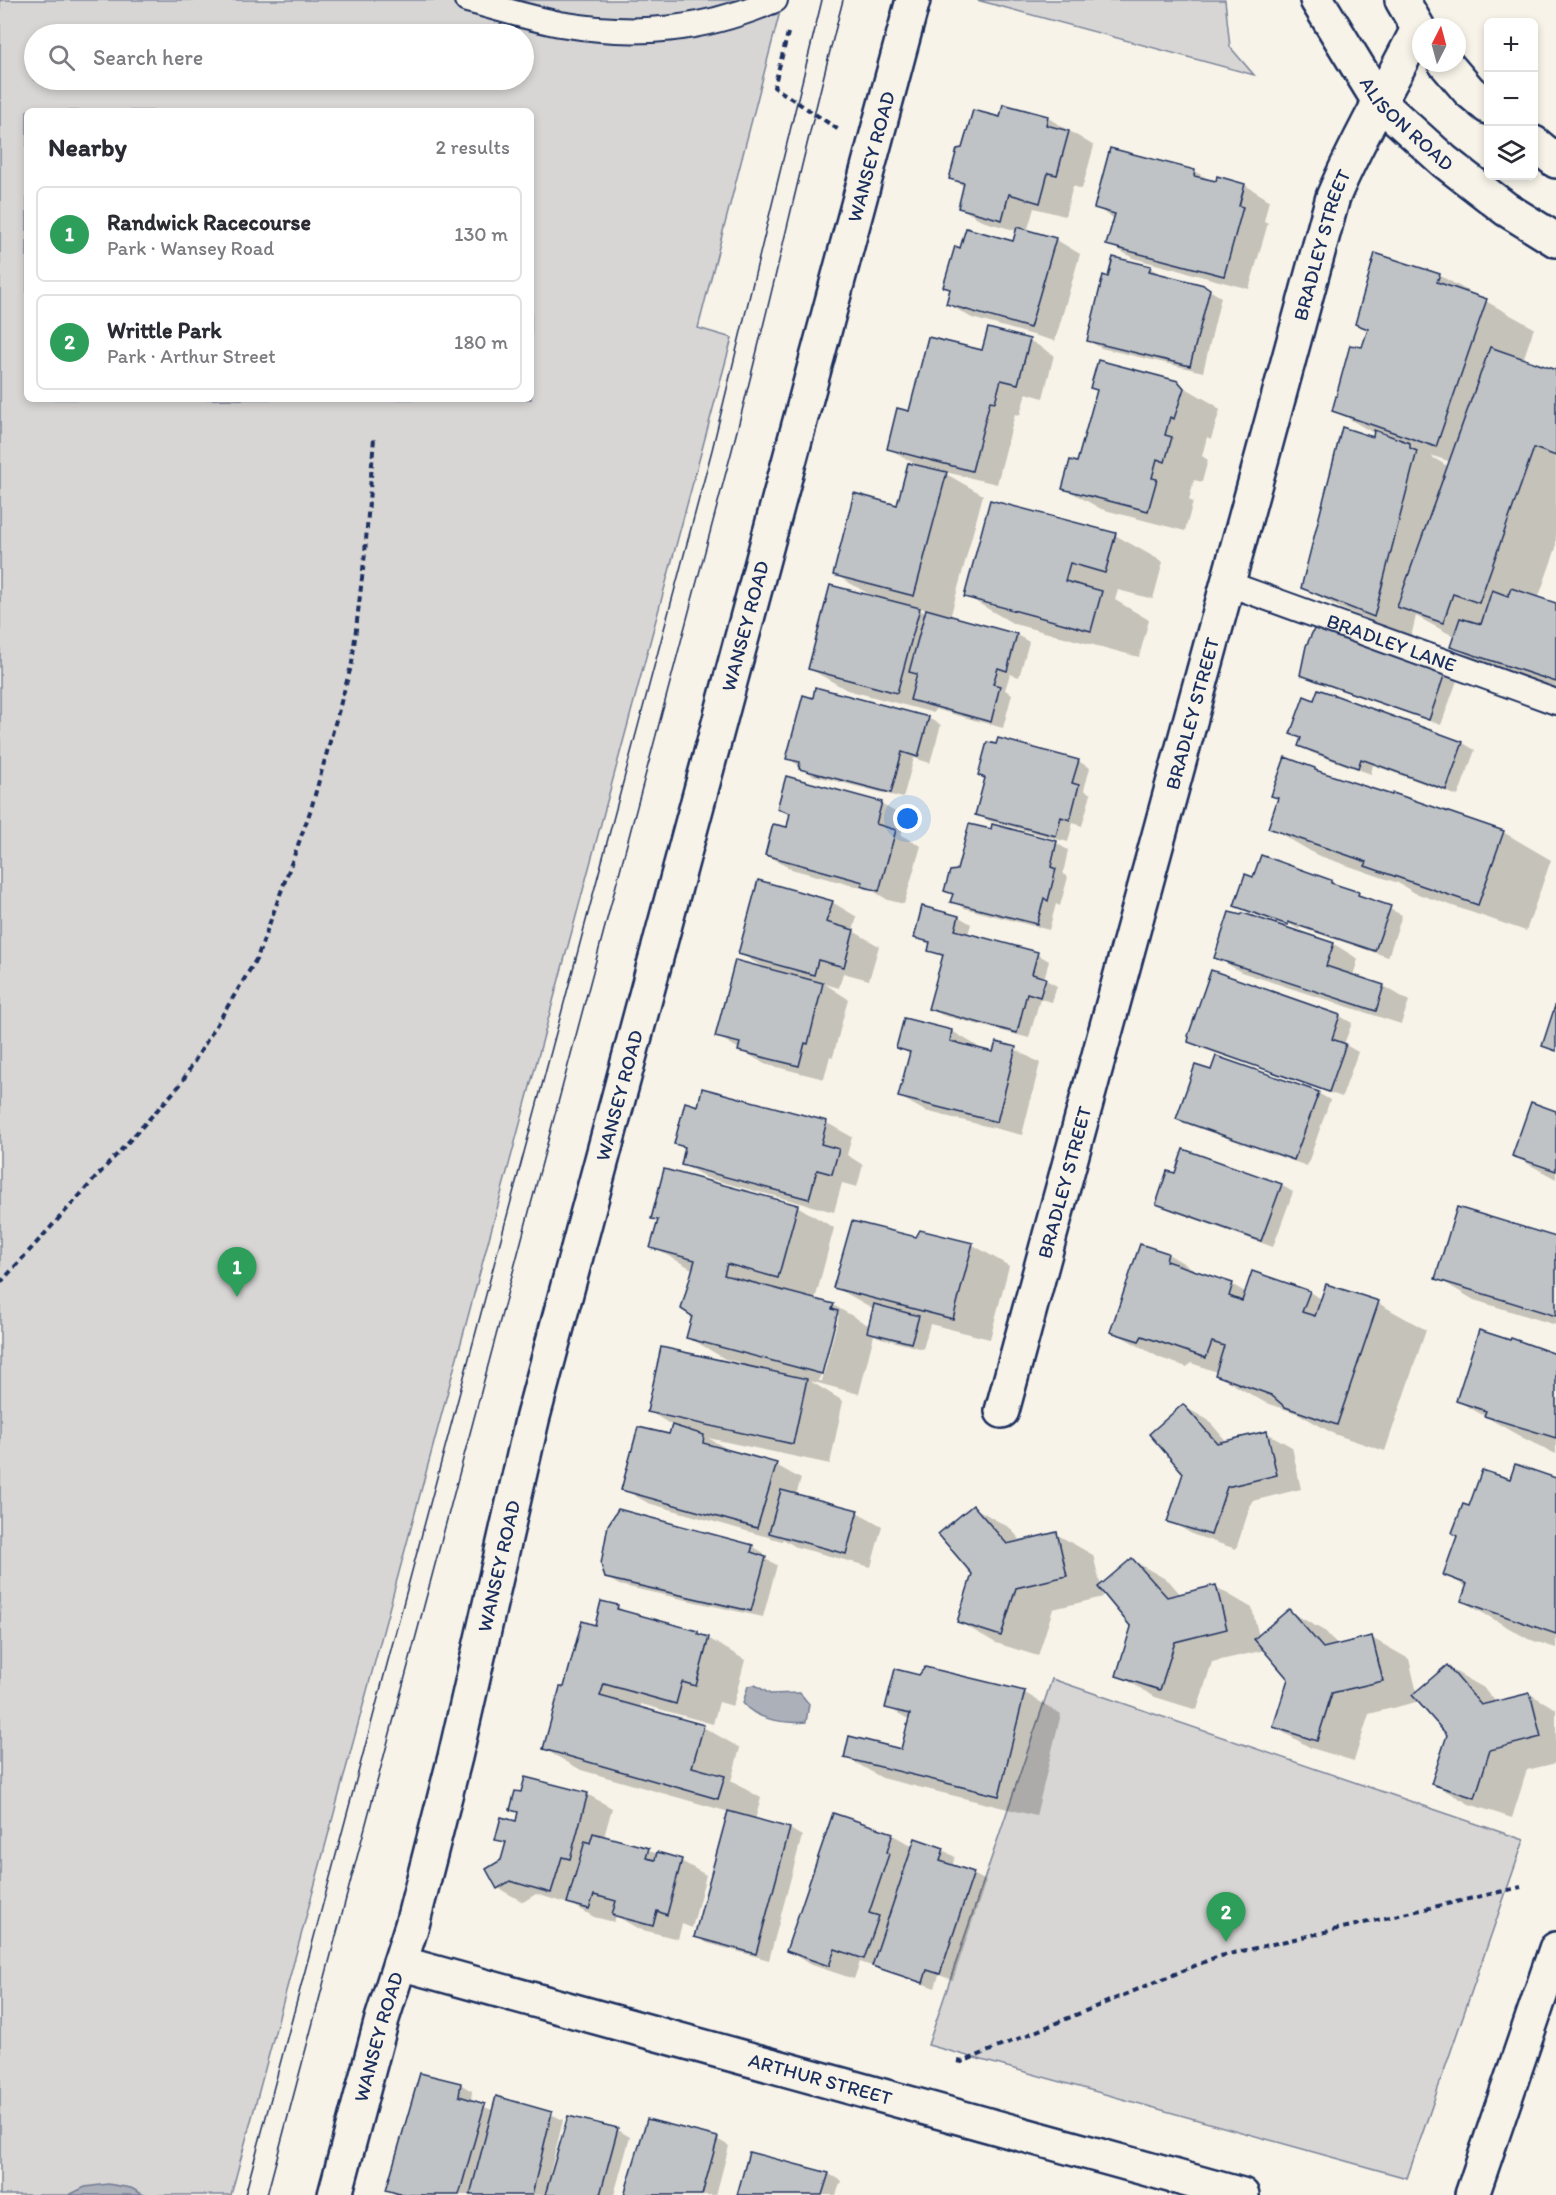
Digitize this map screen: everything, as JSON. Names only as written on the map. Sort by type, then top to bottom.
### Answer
[{"type":"street","name":"WANSEY ROAD","points":[[335,2195],[455,1757],[532,1420],[913,0]]},
{"type":"street","name":"ALISON ROAD","points":[[1317,0],[1380,104],[1444,161],[1506,209],[1556,240]]},
{"type":"street","points":[[1402,0],[1412,18]]},
{"type":"street","name":"BRADLEY STREET","points":[[1002,1411],[1333,197],[1351,156],[1412,44]]},
{"type":"street","points":[[1452,72],[1469,92],[1484,104]]},
{"type":"street","points":[[1538,147],[1556,161]]},
{"type":"street","points":[[1472,2195],[1556,1949]]},
{"type":"street","name":"ARTHUR STREET","points":[[400,1963],[1242,2195]]},
{"type":"lane","points":[[466,0],[559,24],[611,30],[668,30],[712,22],[752,10],[775,0]]},
{"type":"lane","name":"BRADLEY LANE","points":[[1226,583],[1556,702]]},
{"type":"path","points":[[788,33],[774,87],[847,136]]},
{"type":"path","points":[[0,1283],[180,1085],[257,958],[311,809],[352,663],[365,553],[374,438]]},
{"type":"path","points":[[958,2061],[962,2062],[1216,1957],[1521,1887]]},
{"type":"shaded area","points":[[0,0],[783,0],[698,328],[732,338],[231,2195],[0,2195]]},
{"type":"shaded area","points":[[977,0],[1225,0],[1230,47],[1254,75]]},
{"type":"shaded area","points":[[1052,1679],[1524,1840],[1407,2178],[928,2045]]},
{"type":"shaded area","points":[[755,1685],[770,1694],[800,1693],[809,1704],[806,1722],[772,1720],[749,1709],[743,1703],[748,1686]]},
{"type":"shaded area","points":[[108,2184],[131,2188],[144,2195],[69,2195],[85,2187]]},
{"type":"building","points":[[1003,104],[1048,116],[1046,125],[1069,131],[1057,175],[1048,173],[1040,203],[1009,194],[1002,220],[958,208],[964,183],[949,179],[957,149],[962,148],[973,110],[1000,117]]},
{"type":"building","points":[[1110,148],[1195,170],[1194,176],[1216,181],[1217,176],[1245,184],[1239,206],[1243,207],[1224,276],[1106,245],[1115,214],[1094,208]]},
{"type":"building","points":[[1017,227],[1056,238],[1030,328],[946,304],[950,289],[943,287],[955,246],[960,248],[966,228],[1013,241]]},
{"type":"building","points":[[1375,253],[1440,274],[1437,282],[1487,299],[1436,447],[1332,411],[1350,345],[1362,347],[1368,329],[1355,324]]},
{"type":"building","points":[[1113,257],[1151,266],[1149,271],[1204,285],[1210,289],[1190,366],[1087,341],[1103,275],[1108,277]]},
{"type":"building","points":[[988,328],[1030,339],[1018,384],[1001,380],[995,402],[990,401],[972,471],[887,449],[897,408],[909,411],[928,337],[982,350]]},
{"type":"building","points":[[1490,347],[1556,370],[1556,456],[1534,448],[1479,603],[1453,594],[1443,623],[1397,607]]},
{"type":"building","points":[[1098,360],[1178,381],[1184,388],[1174,419],[1170,417],[1165,435],[1172,437],[1165,462],[1157,459],[1152,478],[1157,479],[1148,511],[1062,489],[1070,460],[1077,462],[1097,390],[1090,388]]},
{"type":"building","points":[[1342,427],[1373,437],[1374,430],[1410,443],[1410,448],[1417,451],[1374,617],[1301,588]]},
{"type":"building","points":[[908,463],[947,472],[914,596],[833,575],[854,493],[897,505]]},
{"type":"building","points":[[990,500],[1116,533],[1105,573],[1070,563],[1065,581],[1102,591],[1091,631],[964,597]]},
{"type":"building","points":[[830,585],[920,608],[897,693],[808,669]]},
{"type":"building","points":[[1511,588],[1556,603],[1556,682],[1450,647],[1460,618],[1481,624],[1492,590],[1508,596]]},
{"type":"building","points":[[926,609],[1017,634],[1007,671],[998,668],[993,684],[1000,686],[991,722],[910,700],[917,674],[909,672]]},
{"type":"building","points":[[1317,623],[1446,670],[1429,720],[1300,675],[1306,646]]},
{"type":"building","points":[[815,687],[929,717],[918,757],[902,752],[891,793],[799,769],[800,762],[786,759],[803,695],[813,698]]},
{"type":"building","points":[[1318,689],[1463,742],[1446,790],[1361,759],[1358,768],[1298,746],[1301,738],[1290,734],[1304,696],[1314,700]]},
{"type":"building","points":[[998,738],[1079,760],[1072,783],[1079,785],[1070,820],[1061,817],[1056,836],[975,815],[985,778],[978,775],[987,742],[996,744]]},
{"type":"building","points":[[1285,757],[1315,768],[1315,770],[1392,795],[1393,793],[1504,831],[1478,905],[1365,866],[1367,862],[1268,828],[1278,798],[1271,796]]},
{"type":"building","points":[[786,776],[882,802],[876,824],[896,830],[879,891],[861,886],[863,882],[765,855],[773,824],[787,827],[790,813],[777,809]]},
{"type":"building","points":[[969,824],[991,829],[992,824],[1057,841],[1051,867],[1056,869],[1048,901],[1044,898],[1037,924],[950,902],[953,894],[944,891],[950,871],[957,870]]},
{"type":"building","points":[[1261,855],[1331,880],[1331,883],[1359,892],[1358,895],[1391,906],[1375,951],[1234,906],[1245,874],[1253,877]]},
{"type":"building","points":[[758,880],[833,901],[826,922],[854,930],[844,967],[818,960],[814,975],[738,954]]},
{"type":"building","points":[[922,906],[959,916],[955,930],[1038,952],[1032,974],[1046,978],[1040,997],[1027,993],[1017,1033],[928,1009],[943,955],[928,951],[930,942],[914,938]]},
{"type":"building","points":[[1229,912],[1241,915],[1243,913],[1334,943],[1326,966],[1384,985],[1376,1011],[1214,958]]},
{"type":"building","points":[[735,960],[823,983],[808,1044],[805,1043],[799,1066],[738,1051],[740,1043],[715,1037]]},
{"type":"building","points":[[1211,970],[1340,1015],[1332,1039],[1346,1044],[1329,1092],[1188,1042],[1188,1036]]},
{"type":"building","points":[[1556,1003],[1556,1051],[1542,1046]]},
{"type":"building","points":[[904,1018],[952,1030],[950,1041],[993,1052],[996,1042],[1016,1047],[997,1122],[898,1097],[910,1052],[896,1048]]},
{"type":"building","points":[[1216,1056],[1319,1092],[1294,1160],[1176,1119],[1195,1065],[1211,1070]]},
{"type":"building","points":[[702,1088],[827,1121],[821,1144],[839,1149],[832,1174],[817,1170],[809,1199],[681,1165],[685,1147],[674,1144],[685,1102],[698,1106]]},
{"type":"building","points":[[1531,1102],[1556,1111],[1556,1171],[1512,1156]]},
{"type":"building","points":[[1183,1149],[1282,1184],[1261,1241],[1156,1204],[1167,1171],[1175,1173]]},
{"type":"building","points":[[664,1169],[798,1205],[778,1278],[727,1264],[724,1275],[834,1304],[832,1309],[838,1311],[822,1374],[686,1338],[692,1316],[681,1309],[695,1260],[650,1248],[658,1220],[651,1219]]},
{"type":"building","points":[[1457,1207],[1556,1237],[1556,1316],[1435,1279]]},
{"type":"building","points":[[852,1221],[916,1237],[920,1230],[973,1243],[953,1319],[833,1288]]},
{"type":"building","points":[[1140,1244],[1168,1253],[1166,1261],[1233,1283],[1229,1296],[1242,1301],[1252,1271],[1310,1291],[1302,1312],[1315,1316],[1326,1284],[1379,1301],[1337,1425],[1285,1407],[1271,1395],[1215,1375],[1224,1346],[1212,1342],[1206,1358],[1142,1336],[1139,1341],[1110,1332]]},
{"type":"building","points":[[874,1304],[919,1316],[911,1343],[867,1332]]},
{"type":"building","points":[[1479,1330],[1510,1340],[1511,1338],[1556,1354],[1556,1438],[1484,1416],[1486,1411],[1456,1401]]},
{"type":"building","points":[[661,1347],[807,1379],[793,1444],[647,1412]]},
{"type":"building","points":[[1183,1404],[1217,1443],[1267,1431],[1277,1475],[1227,1487],[1211,1535],[1167,1522],[1183,1473],[1149,1434]]},
{"type":"building","points":[[672,1425],[704,1435],[703,1443],[777,1463],[757,1528],[621,1490],[638,1427],[669,1434]]},
{"type":"building","points":[[1515,1464],[1556,1478],[1556,1634],[1461,1601],[1467,1584],[1443,1575],[1457,1536],[1452,1533],[1463,1504],[1469,1506],[1482,1470],[1510,1479]]},
{"type":"building","points":[[781,1490],[858,1510],[846,1554],[769,1533]]},
{"type":"building","points":[[973,1505],[1007,1544],[1057,1532],[1067,1576],[1016,1588],[1001,1636],[957,1622],[972,1574],[938,1534]]},
{"type":"building","points":[[618,1509],[753,1545],[751,1552],[766,1557],[751,1611],[605,1578],[601,1564],[608,1525]]},
{"type":"building","points":[[1132,1558],[1167,1597],[1216,1585],[1227,1629],[1175,1642],[1160,1690],[1116,1676],[1131,1627],[1098,1587]]},
{"type":"building","points":[[601,1601],[618,1605],[617,1609],[698,1631],[698,1634],[709,1637],[696,1686],[682,1682],[676,1704],[604,1684],[600,1696],[704,1725],[692,1767],[725,1776],[718,1799],[543,1749],[560,1687],[564,1687],[582,1621],[595,1625]]},
{"type":"building","points":[[1289,1609],[1323,1648],[1372,1636],[1383,1681],[1332,1693],[1317,1741],[1273,1727],[1288,1679],[1254,1639]]},
{"type":"building","points":[[1447,1665],[1481,1705],[1530,1693],[1541,1737],[1490,1750],[1475,1798],[1431,1784],[1447,1735],[1412,1695]]},
{"type":"building","points":[[925,1667],[1025,1691],[999,1796],[844,1758],[849,1736],[901,1749],[910,1714],[885,1708],[895,1669],[919,1675]]},
{"type":"building","points":[[525,1777],[588,1793],[570,1859],[562,1857],[551,1893],[510,1881],[497,1889],[486,1869],[501,1860],[506,1842],[495,1840],[501,1817],[516,1821],[518,1812],[510,1810],[515,1791],[521,1792]]},
{"type":"building","points":[[728,1811],[790,1828],[756,1954],[694,1937]]},
{"type":"building","points":[[833,1813],[893,1833],[887,1852],[889,1854],[869,1913],[879,1916],[864,1959],[835,1949],[829,1966],[786,1951]]},
{"type":"building","points":[[593,1833],[649,1848],[646,1858],[655,1860],[657,1852],[682,1859],[667,1915],[657,1911],[653,1926],[612,1915],[616,1901],[594,1895],[589,1909],[567,1903],[585,1841],[590,1843]]},
{"type":"building","points":[[915,1838],[944,1848],[940,1861],[974,1872],[940,1974],[927,1970],[923,1983],[872,1966]]},
{"type":"building","points":[[420,2073],[461,2083],[459,2096],[485,2104],[459,2195],[403,2195],[386,2190]]},
{"type":"building","points":[[496,2096],[552,2112],[532,2195],[470,2195]]},
{"type":"building","points":[[568,2116],[618,2128],[600,2195],[545,2195]]},
{"type":"building","points":[[647,2119],[718,2137],[702,2195],[624,2195]]},
{"type":"building","points":[[749,2152],[829,2173],[822,2195],[737,2195]]},
{"type":"tram line","points":[[245,2195],[712,450],[822,0]]},
{"type":"tram line","points":[[267,2195],[732,450],[843,0]]},
{"type":"place","name":"Randwick Racecourse","points":[[237,1297]]},
{"type":"place","name":"Writtle Park","points":[[1226,1942]]}]
